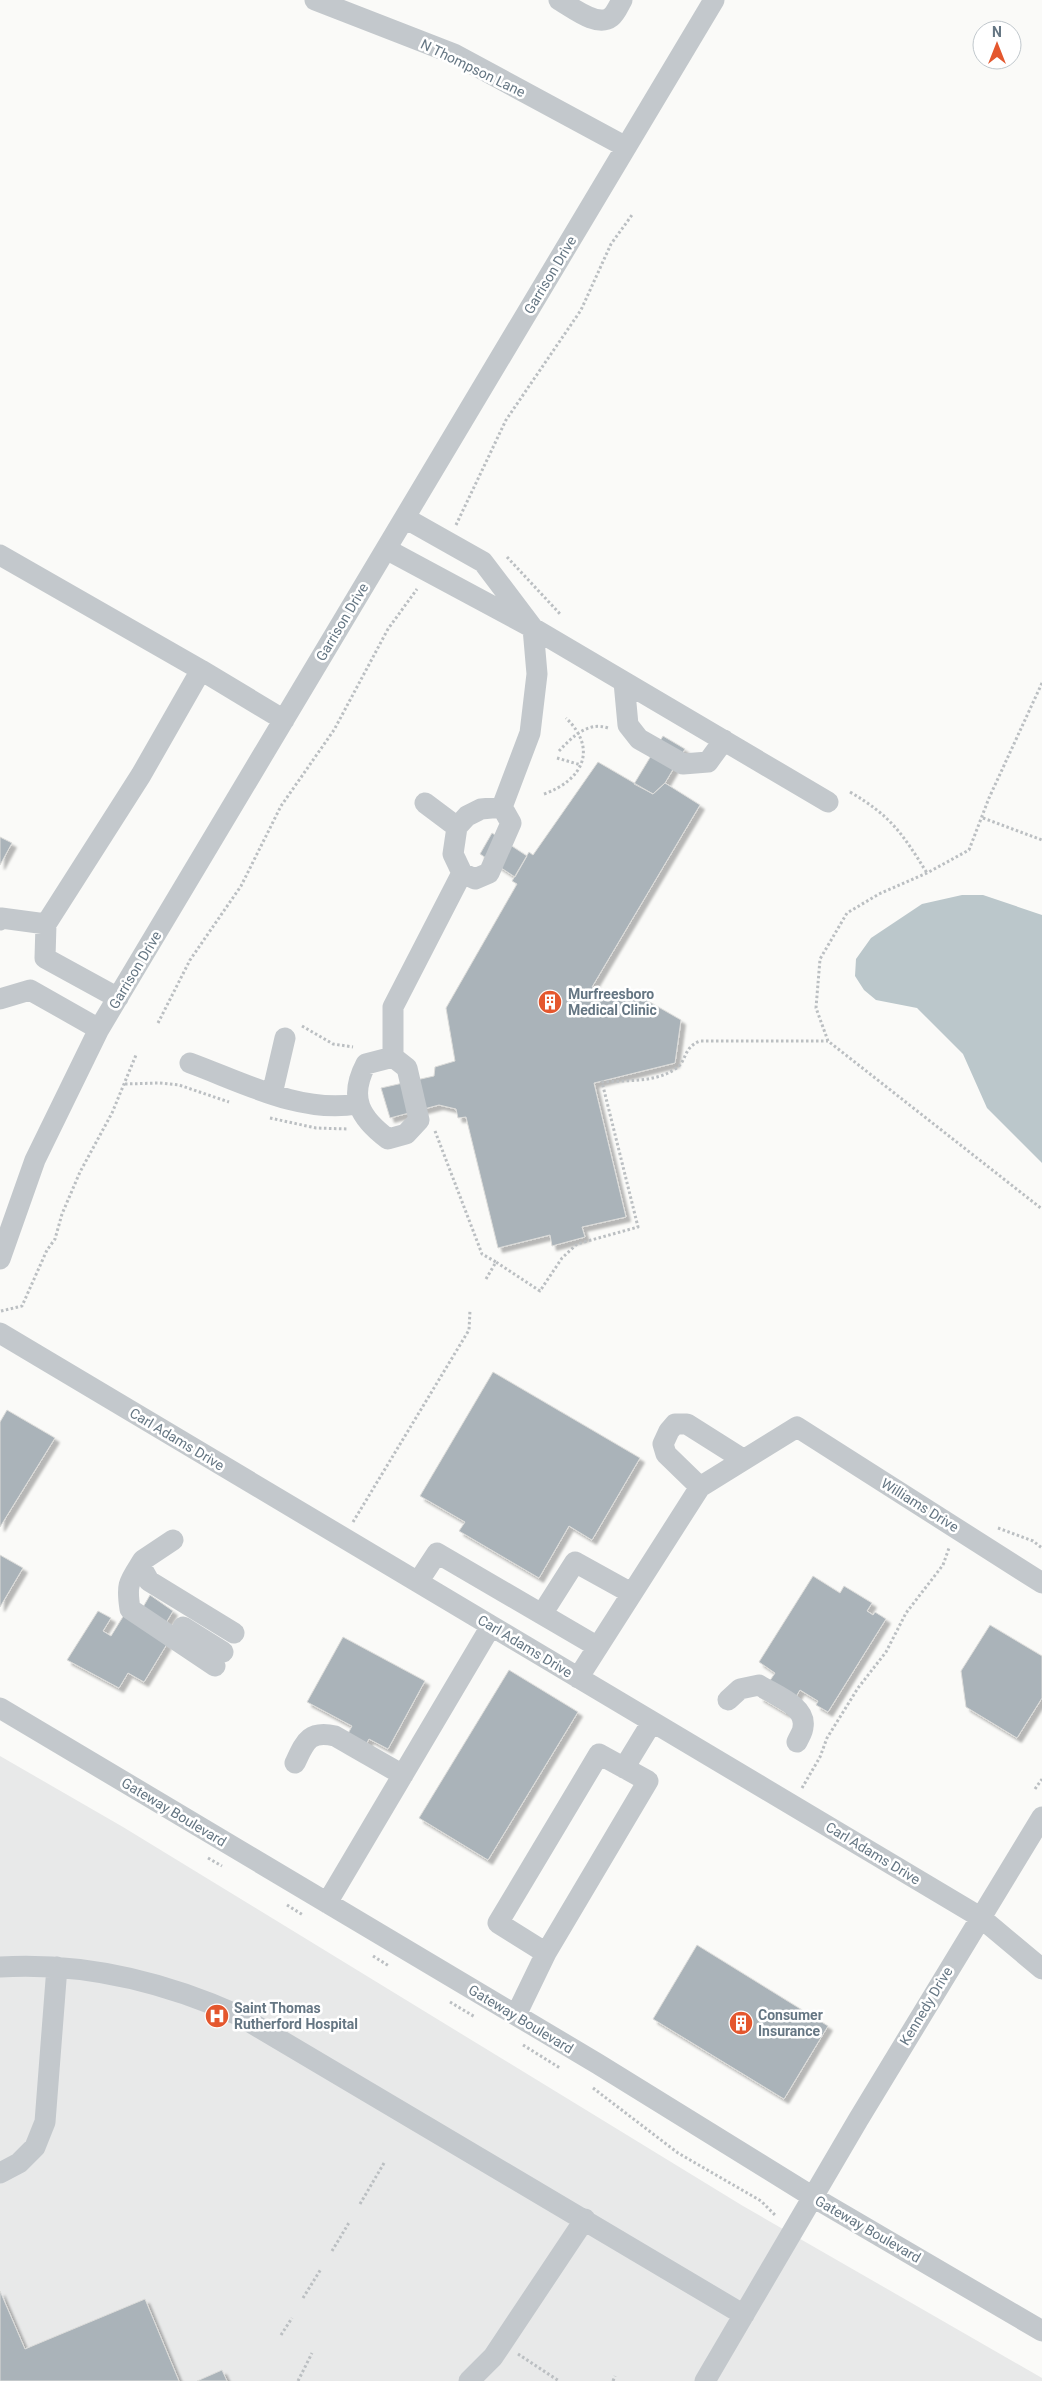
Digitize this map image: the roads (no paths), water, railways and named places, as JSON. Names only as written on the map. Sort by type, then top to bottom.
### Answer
[{"type":"street","name":"N Thompson Lane","points":[[315,0],[454,54],[626,147]]},
{"type":"street","points":[[559,0],[596,20],[604,21],[612,16],[622,0]]},
{"type":"street","name":"Garrison Drive","points":[[0,1259],[35,1160],[99,1029],[714,0]]},
{"type":"street","points":[[405,518],[483,562],[533,628],[537,674],[530,733],[502,807]]},
{"type":"street","points":[[386,549],[533,628],[828,802]]},
{"type":"street","points":[[1,558],[201,670],[284,720]]},
{"type":"street","points":[[30,990],[45,958],[46,924],[140,775],[201,670]]},
{"type":"street","points":[[624,682],[628,725],[639,739],[683,764],[708,762],[724,740]]},
{"type":"street","points":[[425,803],[457,827]]},
{"type":"street","points":[[502,807],[511,823],[489,872],[475,878],[462,872],[453,854],[457,827],[467,816],[480,809],[502,807]]},
{"type":"street","points":[[393,1057],[392,1007],[462,872]]},
{"type":"street","points":[[0,920],[1,918],[46,924]]},
{"type":"street","points":[[45,958],[118,998]]},
{"type":"street","points":[[0,998],[30,990],[99,1029]]},
{"type":"street","points":[[272,1094],[290,1030]]},
{"type":"street","points":[[393,1057],[407,1068],[419,1120],[406,1134],[388,1139],[370,1126],[358,1104],[358,1080],[366,1064],[393,1057]]},
{"type":"street","points":[[190,1063],[285,1098],[339,1107],[358,1104]]},
{"type":"street","name":"Carl Adams Drive","points":[[0,1333],[980,1917],[1042,1969]]},
{"type":"street","points":[[578,1678],[700,1487],[744,1460],[687,1424],[675,1424],[669,1431],[663,1444],[666,1454],[700,1487]]},
{"type":"street","name":"Williams Drive","points":[[744,1460],[798,1428],[1042,1584]]},
{"type":"street","points":[[174,1540],[143,1560],[127,1588],[130,1609],[219,1659]]},
{"type":"street","points":[[418,1582],[436,1553],[598,1647]]},
{"type":"street","points":[[542,1614],[575,1562],[631,1593]]},
{"type":"street","points":[[137,1570],[149,1581],[234,1634]]},
{"type":"street","points":[[327,1903],[491,1626]]},
{"type":"street","points":[[728,1700],[740,1689],[759,1685],[766,1689],[796,1708],[802,1715],[804,1726],[797,1742]]},
{"type":"street","name":"Gateway Boulevard","points":[[0,1708],[516,2015],[813,2197],[1042,2331]]},
{"type":"street","points":[[624,1768],[652,1722]]},
{"type":"street","points":[[295,1763],[302,1747],[311,1736],[324,1733],[335,1736],[403,1775]]},
{"type":"street","points":[[516,2015],[546,1953],[648,1781],[599,1754],[498,1923],[546,1953]]},
{"type":"street","name":"Kennedy Drive","points":[[705,2381],[980,1917],[1042,1818]]},
{"type":"street","points":[[0,2173],[18,2163],[34,2147],[45,2122],[57,1967]]},
{"type":"street","points":[[0,1968],[57,1967],[114,1974],[189,1994],[238,2015],[744,2315]]},
{"type":"street","points":[[469,2381],[493,2357],[585,2219]]},
{"type":"place","name":"Murfreesboro Medical Clinic","points":[[550,1002]]},
{"type":"place","name":"Saint Thomas Rutherford Hospital","points":[[217,2016]]},
{"type":"place","name":"Consumer Insurance","points":[[741,2023]]}]
